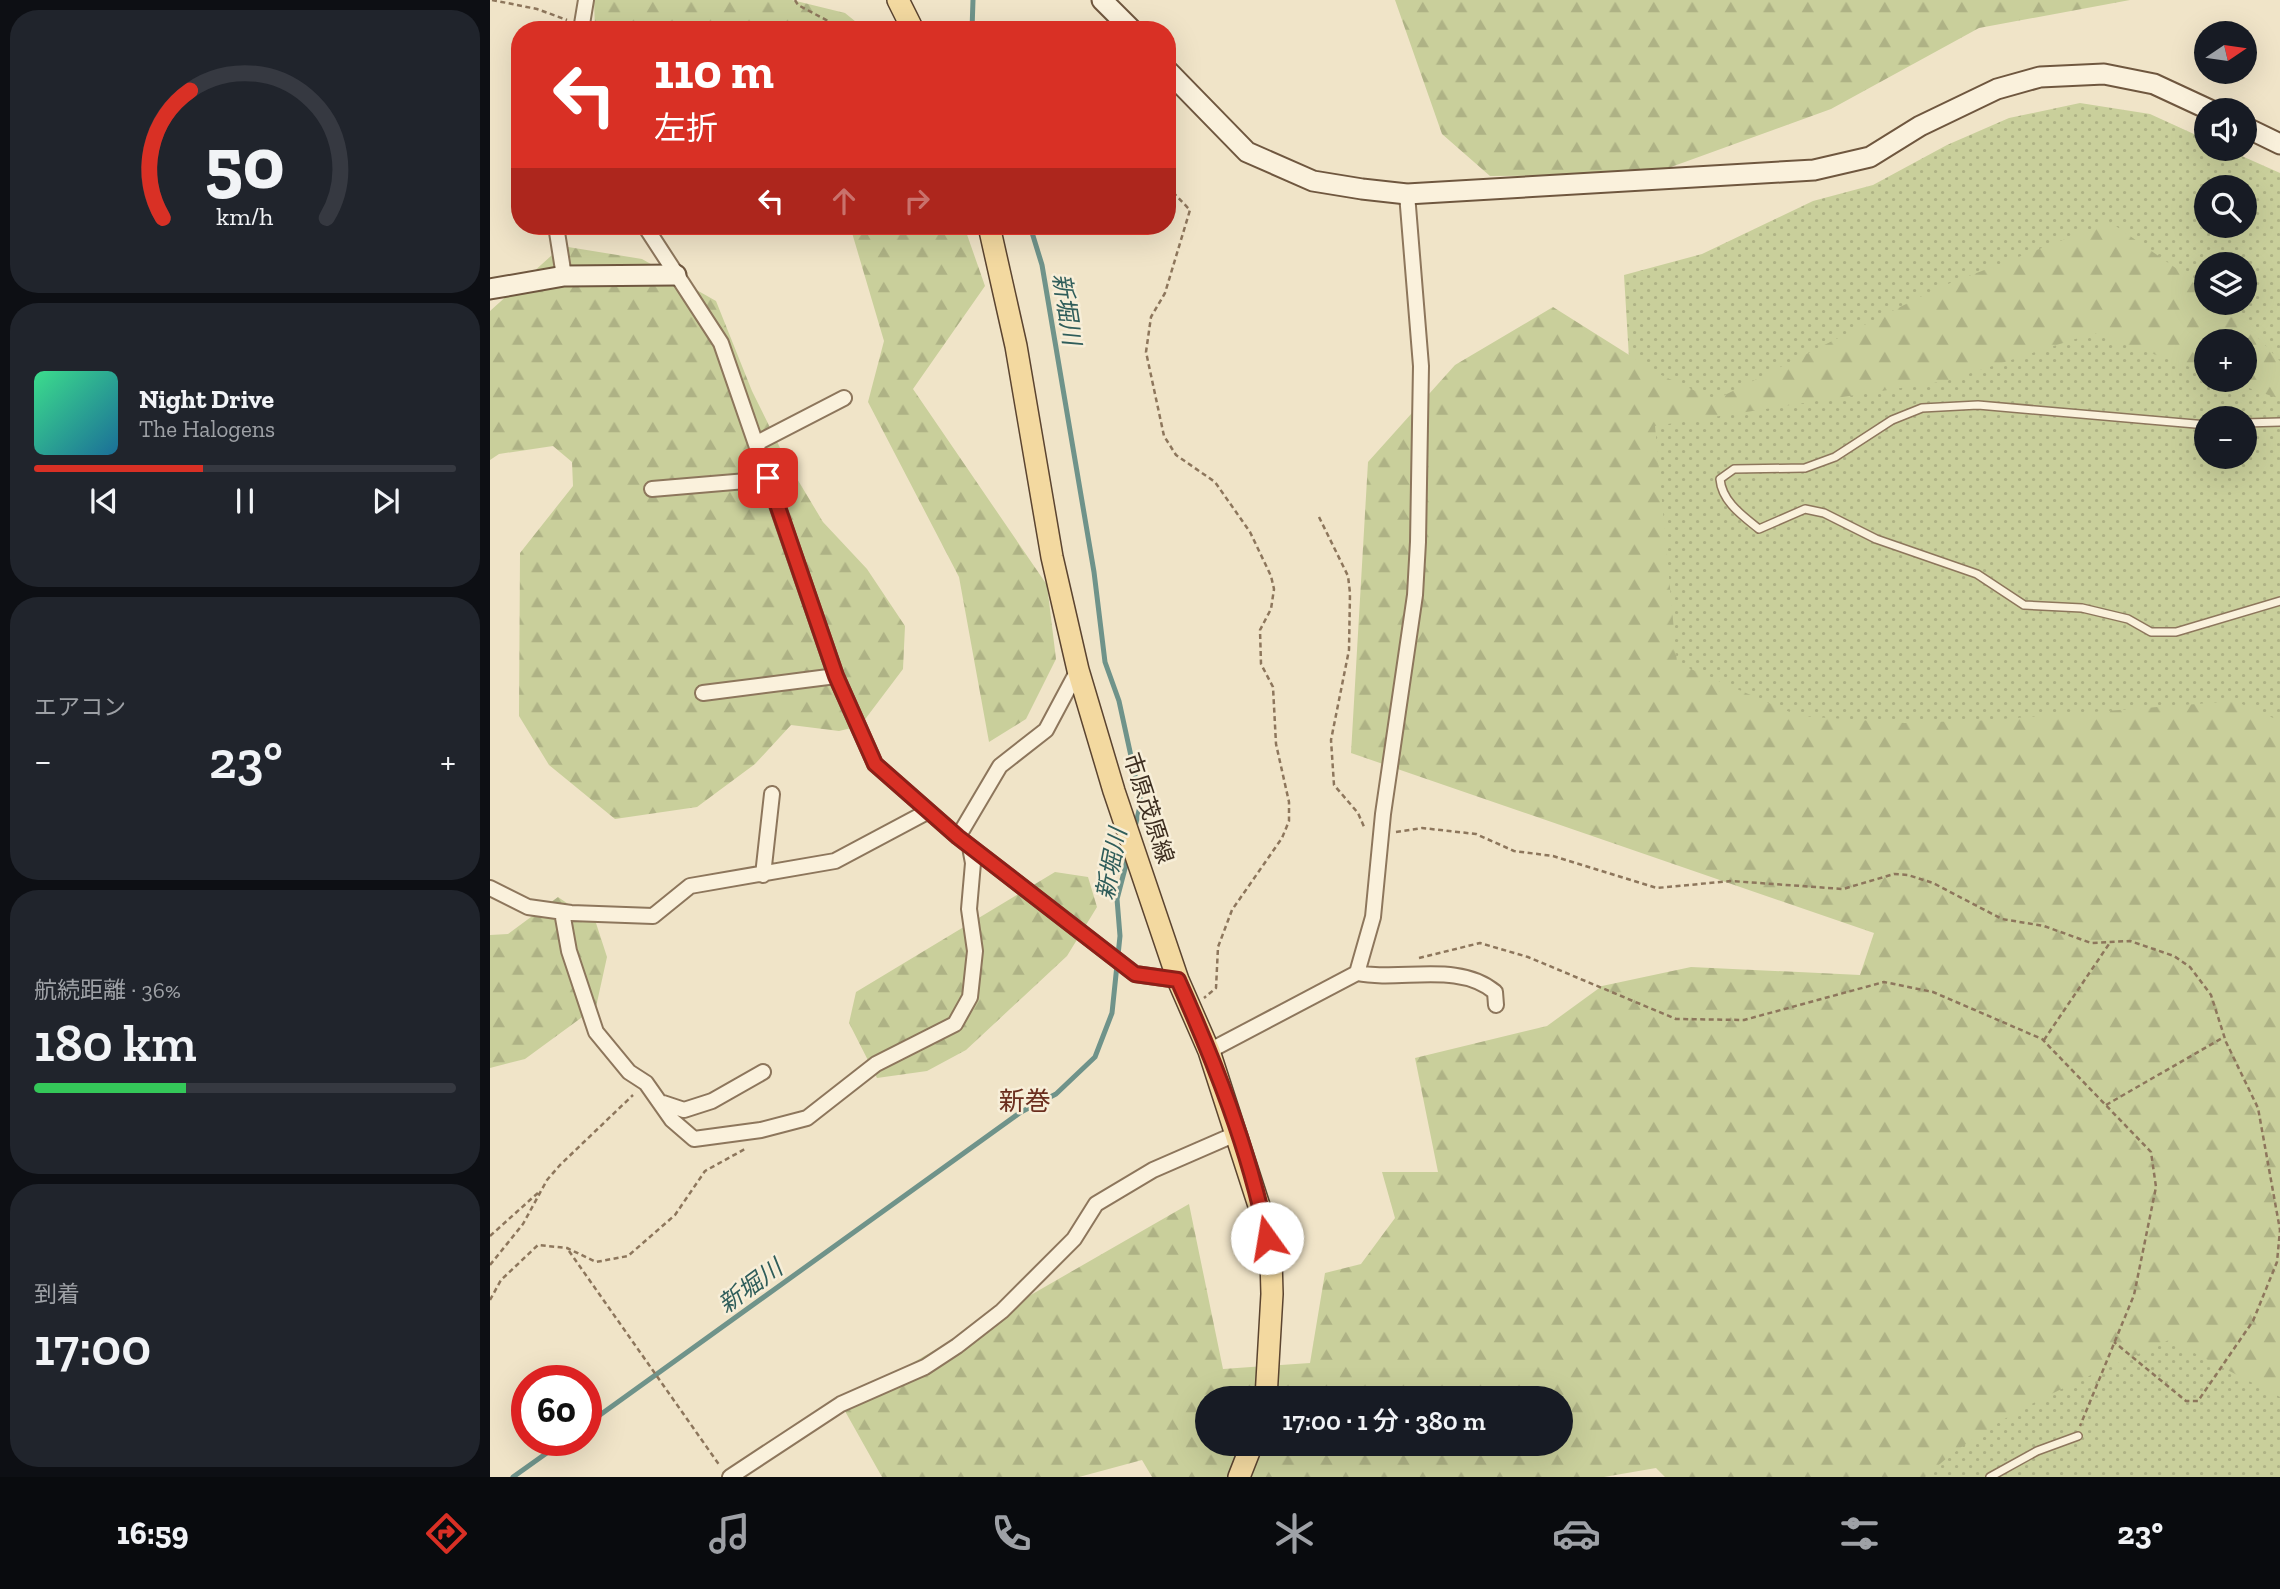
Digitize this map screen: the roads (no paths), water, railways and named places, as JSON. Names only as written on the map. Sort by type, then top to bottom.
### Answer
[{"type":"main road","points":[[898,0],[908,21]]},
{"type":"main road","name":"市原茂原線","points":[[991,235],[1016,346],[1052,556],[1078,670],[1114,792],[1178,980],[1209,1051],[1238,1133],[1263,1218],[1271,1258],[1271,1338],[1267,1386]]},
{"type":"main road","points":[[1239,1477],[1247,1456]]},
{"type":"street","points":[[582,21],[586,0]]},
{"type":"street","points":[[1102,0],[1123,21]]},
{"type":"street","points":[[1176,79],[1247,152],[1313,180],[1407,194],[1814,170],[1870,157],[1920,126],[1997,89],[2040,77],[2104,74],[2154,84],[2194,103]]},
{"type":"street","points":[[2257,133],[2280,144]]},
{"type":"street","points":[[1357,973],[1373,917],[1381,835],[1403,689],[1418,542],[1421,366],[1407,194]]},
{"type":"street","points":[[557,235],[564,276]]},
{"type":"street","points":[[651,235],[721,343],[836,676],[875,764],[970,847],[1135,974],[1178,980]]},
{"type":"street","points":[[490,289],[564,276],[676,275]]},
{"type":"street","points":[[757,443],[844,398]]},
{"type":"street","points":[[652,489],[768,478]]},
{"type":"street","points":[[958,837],[1000,766],[1046,730],[1078,670]]},
{"type":"street","points":[[703,693],[836,676]]},
{"type":"street","points":[[763,875],[772,794]]},
{"type":"street","points":[[490,888],[528,907],[562,912],[653,916],[690,886],[835,861],[927,812]]},
{"type":"street","points":[[562,912],[569,951],[596,1032],[629,1072],[646,1083],[663,1103],[672,1120],[694,1139],[761,1130],[807,1118],[876,1064],[955,1024],[970,997],[975,951],[969,909],[973,863],[970,847]]},
{"type":"street","points":[[1209,1051],[1357,973],[1378,978],[1433,975],[1466,978],[1483,982],[1495,992],[1496,1005]]},
{"type":"street","points":[[663,1103],[684,1110],[712,1101],[763,1072]]},
{"type":"street","points":[[728,1477],[841,1404],[925,1367],[957,1346],[1002,1311],[1074,1239],[1096,1204],[1153,1170],[1238,1133]]},
{"type":"lane","points":[[2194,424],[1978,405],[1922,408],[1892,420],[1835,457],[1805,468],[1734,469],[1720,480],[1721,488],[1731,505],[1759,529],[1805,509],[1824,513],[1876,539],[1977,575],[2024,605],[2082,608],[2128,619],[2151,632],[2176,632],[2280,601]]},
{"type":"lane","points":[[2257,423],[2280,422]]},
{"type":"lane","points":[[1990,1477],[2037,1451],[2078,1436]]},
{"type":"waterway","name":"新堀川","points":[[972,21],[973,0]]},
{"type":"waterway","name":"新堀川","points":[[1033,235],[1042,265],[1094,572],[1105,662],[1119,701],[1141,802],[1135,827]]},
{"type":"waterway","name":"新堀川","points":[[602,1413],[1021,1112],[1056,1094],[1095,1057],[1112,1013],[1120,936],[1117,899],[1128,857]]},
{"type":"waterway","name":"新堀川","points":[[513,1477],[543,1456]]},
{"type":"district","name":"新巻","points":[[1025,1101]]}]
